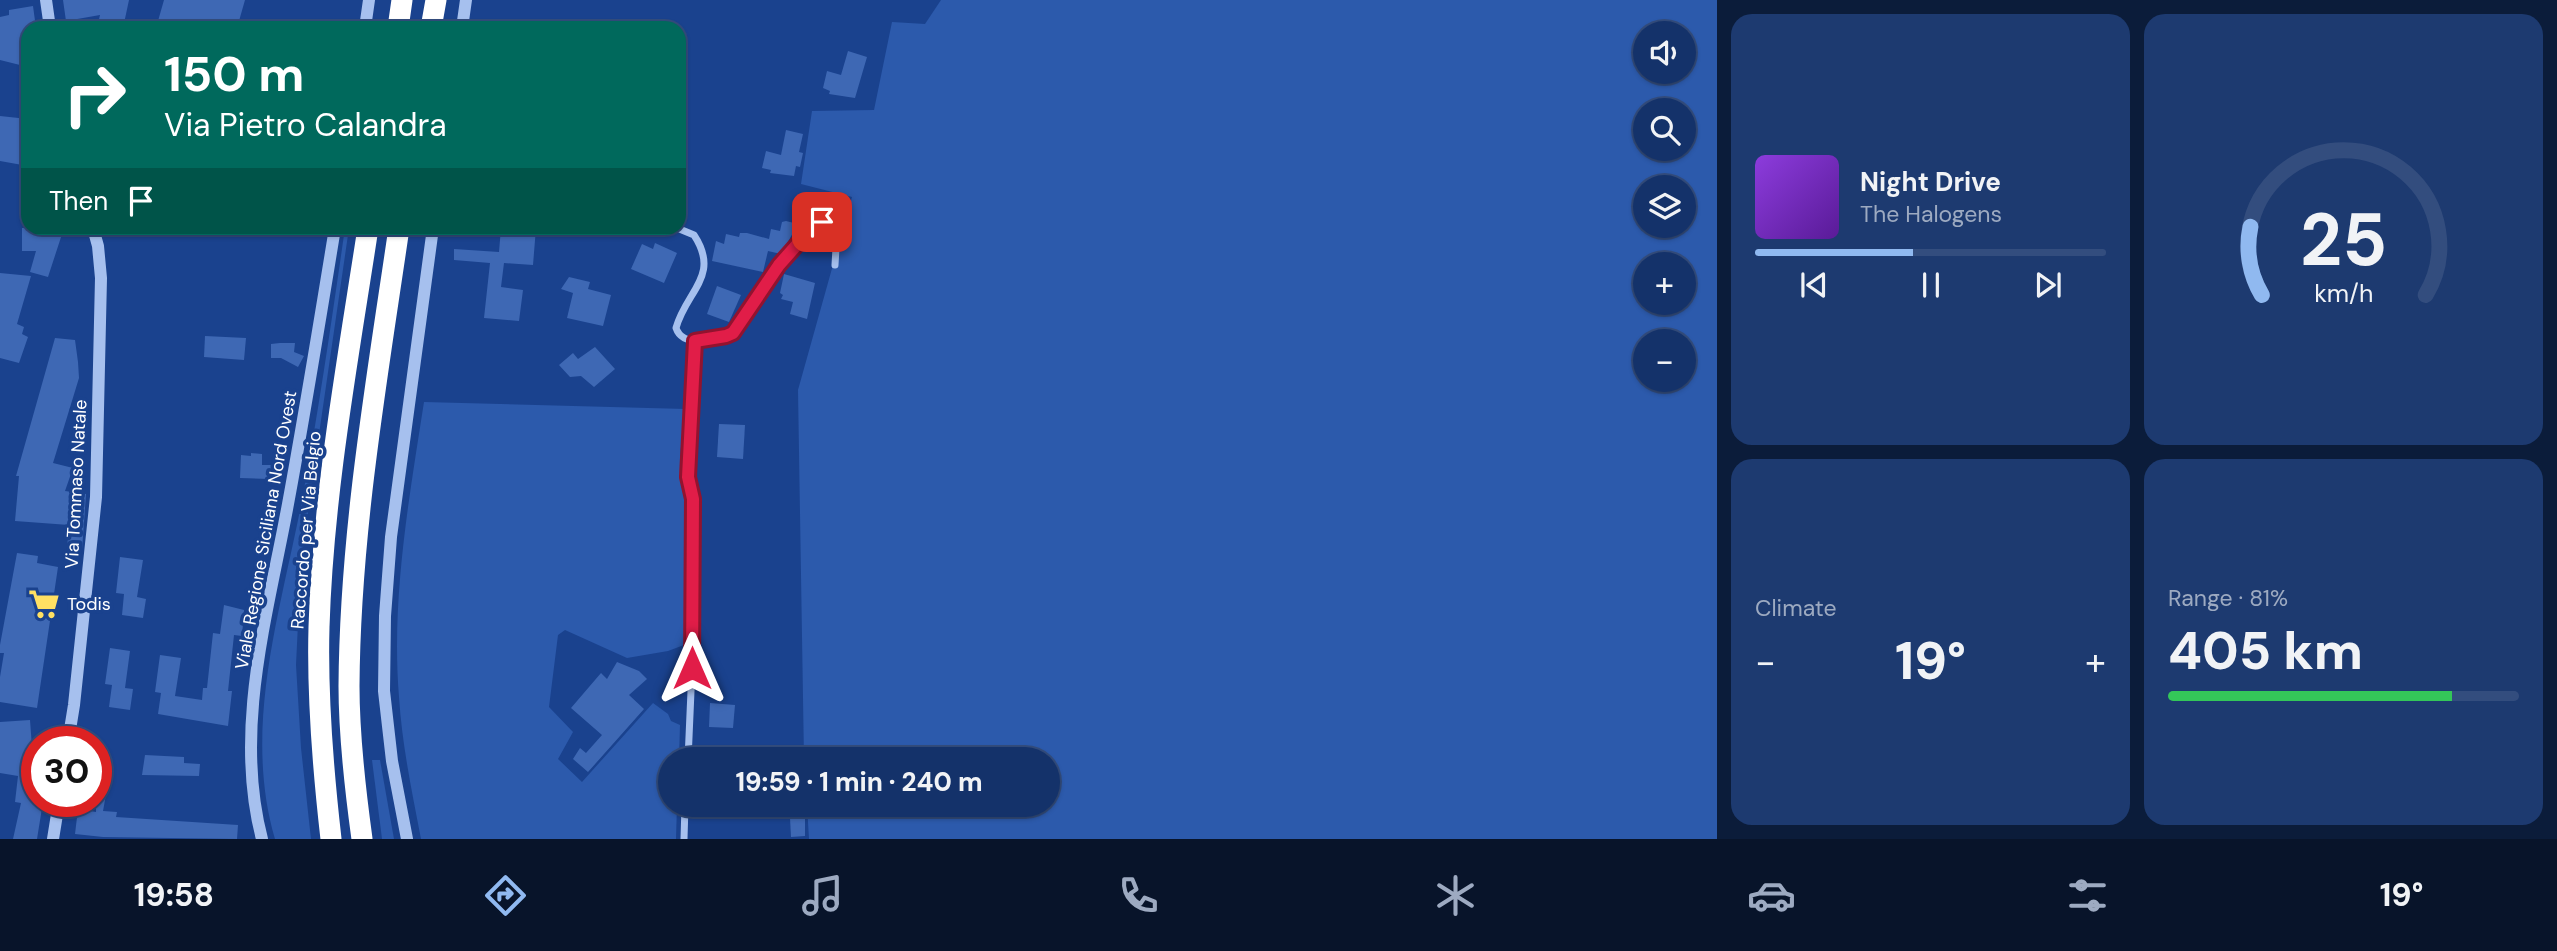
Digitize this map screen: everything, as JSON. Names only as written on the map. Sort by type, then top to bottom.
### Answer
[{"type":"highway","points":[[399,21],[402,0]]},
{"type":"highway","points":[[430,21],[434,0]]},
{"type":"highway","name":"Raccordo per Via Belgio","points":[[331,839],[320,712],[321,583],[346,374],[367,235]]},
{"type":"highway","points":[[362,839],[351,747],[350,632],[357,539],[398,235]]},
{"type":"street","points":[[46,0],[49,21]]},
{"type":"street","points":[[366,21],[369,0]]},
{"type":"street","points":[[463,21],[466,0]]},
{"type":"street","points":[[686,232],[694,235],[704,256],[705,265],[701,280],[676,328],[682,336],[695,341],[733,333],[779,265],[817,223],[835,226],[835,265]]},
{"type":"street","name":"Via Tommaso Natale","points":[[71,726],[96,497],[102,278],[95,235]]},
{"type":"street","name":"Viale Regione Siciliana Nord Ovest","points":[[262,839],[252,785],[252,713],[311,383],[334,235]]},
{"type":"street","points":[[407,839],[384,691],[385,616],[391,537],[432,235]]},
{"type":"street","points":[[689,747],[693,499],[688,477],[695,341]]},
{"type":"street","points":[[53,839],[57,817]]},
{"type":"street","points":[[684,839],[685,817]]},
{"type":"shaded area","points":[[941,0],[1717,0],[1717,839],[809,839],[808,817],[1060,817],[1060,747],[804,747],[798,390],[852,197],[801,184],[812,111],[874,110],[892,22],[925,24]]},
{"type":"shaded area","points":[[344,235],[348,235],[300,582],[296,665],[301,748],[311,839],[275,839],[266,797],[262,754],[268,669],[302,500]]},
{"type":"shaded area","points":[[424,402],[686,409],[680,469],[687,505],[684,645],[668,651],[627,658],[565,630],[558,635],[549,707],[573,732],[558,759],[582,782],[653,703],[668,714],[671,721],[680,725],[679,747],[658,747],[658,817],[677,817],[676,839],[421,839],[402,733],[397,660],[399,586]]},
{"type":"shaded area","points":[[372,760],[380,760],[394,839],[382,839]]},
{"type":"building","points":[[63,0],[129,0],[124,21],[99,21],[100,15],[66,21]]},
{"type":"building","points":[[164,0],[245,0],[239,21],[158,21]]},
{"type":"building","points":[[33,6],[35,21],[21,21],[21,65],[0,60],[0,17],[9,15],[9,10]]},
{"type":"building","points":[[848,51],[867,57],[855,98],[829,94],[830,91],[823,88],[827,71],[841,75]]},
{"type":"building","points":[[0,116],[21,118],[21,165],[0,161]]},
{"type":"building","points":[[786,130],[803,134],[799,152],[803,153],[800,167],[796,166],[794,176],[770,173],[771,170],[762,168],[766,151],[781,155]]},
{"type":"building","points":[[782,222],[798,224],[781,254],[768,251],[763,272],[712,261],[716,241],[724,244],[726,234],[739,237],[740,233],[747,233],[769,239],[771,229],[780,231]]},
{"type":"building","points":[[22,235],[62,235],[48,277],[30,272],[36,251],[22,251]]},
{"type":"building","points":[[500,235],[535,235],[533,265],[504,263],[501,287],[523,290],[519,321],[484,318],[490,263],[454,260],[454,249],[499,252]]},
{"type":"building","points":[[655,243],[677,253],[664,283],[631,269],[642,244],[653,249]]},
{"type":"building","points":[[0,273],[31,276],[17,324],[24,327],[22,334],[28,337],[19,363],[0,358]]},
{"type":"building","points":[[784,274],[815,283],[807,319],[790,314],[793,302],[781,299]]},
{"type":"building","points":[[569,277],[590,282],[588,289],[611,295],[603,326],[567,318],[573,293],[561,289]]},
{"type":"building","points":[[717,286],[741,295],[729,322],[707,314]]},
{"type":"building","points":[[205,336],[246,338],[244,360],[204,357]]},
{"type":"building","points":[[55,338],[75,340],[78,362],[79,378],[53,463],[73,468],[65,491],[86,494],[82,550],[67,549],[69,525],[15,521],[19,476],[16,476]]},
{"type":"building","points":[[295,343],[294,352],[304,356],[298,367],[281,358],[271,358],[271,344]]},
{"type":"building","points":[[595,347],[615,369],[594,387],[581,376],[570,377],[559,365],[573,353],[578,359]]},
{"type":"building","points":[[719,424],[745,425],[743,459],[717,457]]},
{"type":"building","points":[[251,453],[262,454],[262,465],[280,465],[279,484],[268,484],[268,479],[240,478],[241,455],[251,456]]},
{"type":"building","points":[[17,553],[38,556],[37,563],[58,567],[37,708],[0,702],[4,653],[0,653],[0,645]]},
{"type":"building","points":[[120,557],[143,560],[137,597],[146,599],[143,618],[122,615],[124,594],[116,593]]},
{"type":"building","points":[[224,605],[244,610],[242,636],[234,635],[228,691],[232,691],[228,726],[158,714],[161,693],[155,692],[160,655],[181,658],[175,696],[202,700],[203,688],[207,688],[213,633],[220,634]]},
{"type":"building","points":[[110,648],[130,651],[125,688],[133,689],[130,710],[109,707],[112,685],[105,684]]},
{"type":"building","points":[[617,662],[639,671],[647,679],[629,695],[644,709],[588,772],[573,759],[580,748],[586,753],[602,735],[571,708],[601,673],[607,679]]},
{"type":"building","points":[[710,703],[735,705],[733,728],[709,727]]},
{"type":"building","points":[[30,720],[30,726],[21,726],[21,803],[15,802],[18,776],[0,773],[0,722]]},
{"type":"building","points":[[145,755],[184,757],[184,763],[200,764],[199,776],[142,775]]},
{"type":"building","points":[[21,803],[21,817],[41,817],[37,839],[13,839]]},
{"type":"building","points":[[112,812],[117,812],[116,817],[238,825],[237,839],[103,837],[75,834],[77,817],[112,817]]},
{"type":"building","points":[[790,818],[805,818],[805,836],[791,837]]},
{"type":"place","name":"Todis","points":[[44,604]]},
{"type":"route","points":[[692,668],[693,499],[688,477],[695,341],[733,333],[779,265],[810,230],[822,222]]}]
